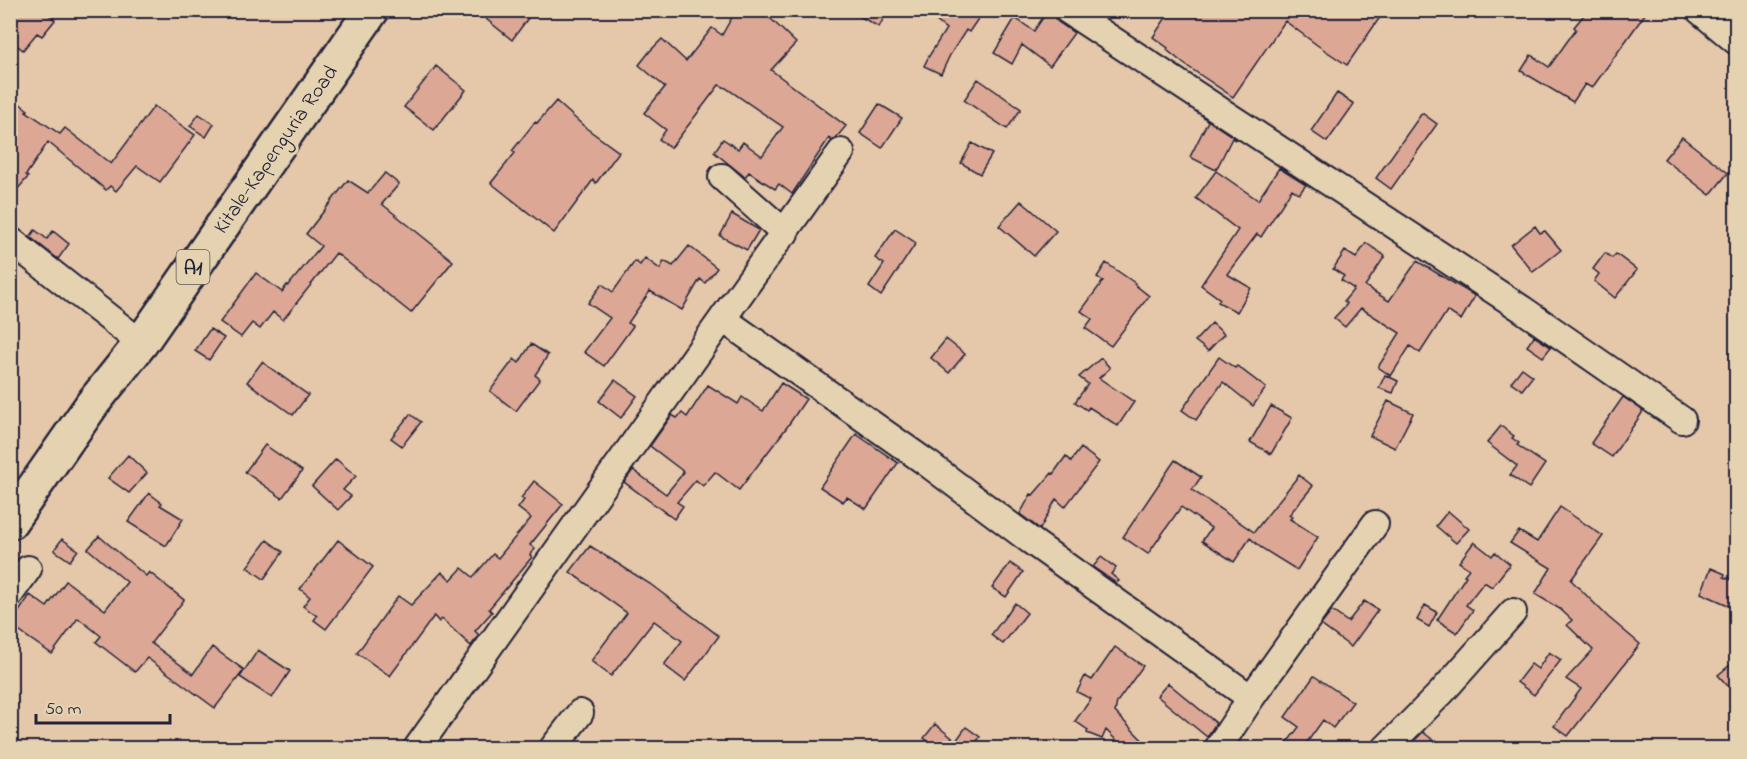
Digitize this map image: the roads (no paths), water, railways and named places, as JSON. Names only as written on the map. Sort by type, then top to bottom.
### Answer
[{"type":"highway","name":"Kitale-Kapenguria Road","points":[[10,522],[93,403],[141,343],[372,10]]},
{"type":"street","points":[[1067,10],[1522,309],[1682,420]]},
{"type":"street","points":[[1699,10],[1737,41]]},
{"type":"street","points":[[417,748],[841,152]]},
{"type":"street","points":[[722,177],[785,233]]},
{"type":"street","points":[[10,240],[141,343]]},
{"type":"street","points":[[723,319],[927,463],[1031,541],[1251,698]]},
{"type":"street","points":[[1218,748],[1375,524]]},
{"type":"street","points":[[10,594],[28,569]]},
{"type":"street","points":[[1386,748],[1441,693],[1514,612]]},
{"type":"street","points":[[553,748],[580,713]]}]
